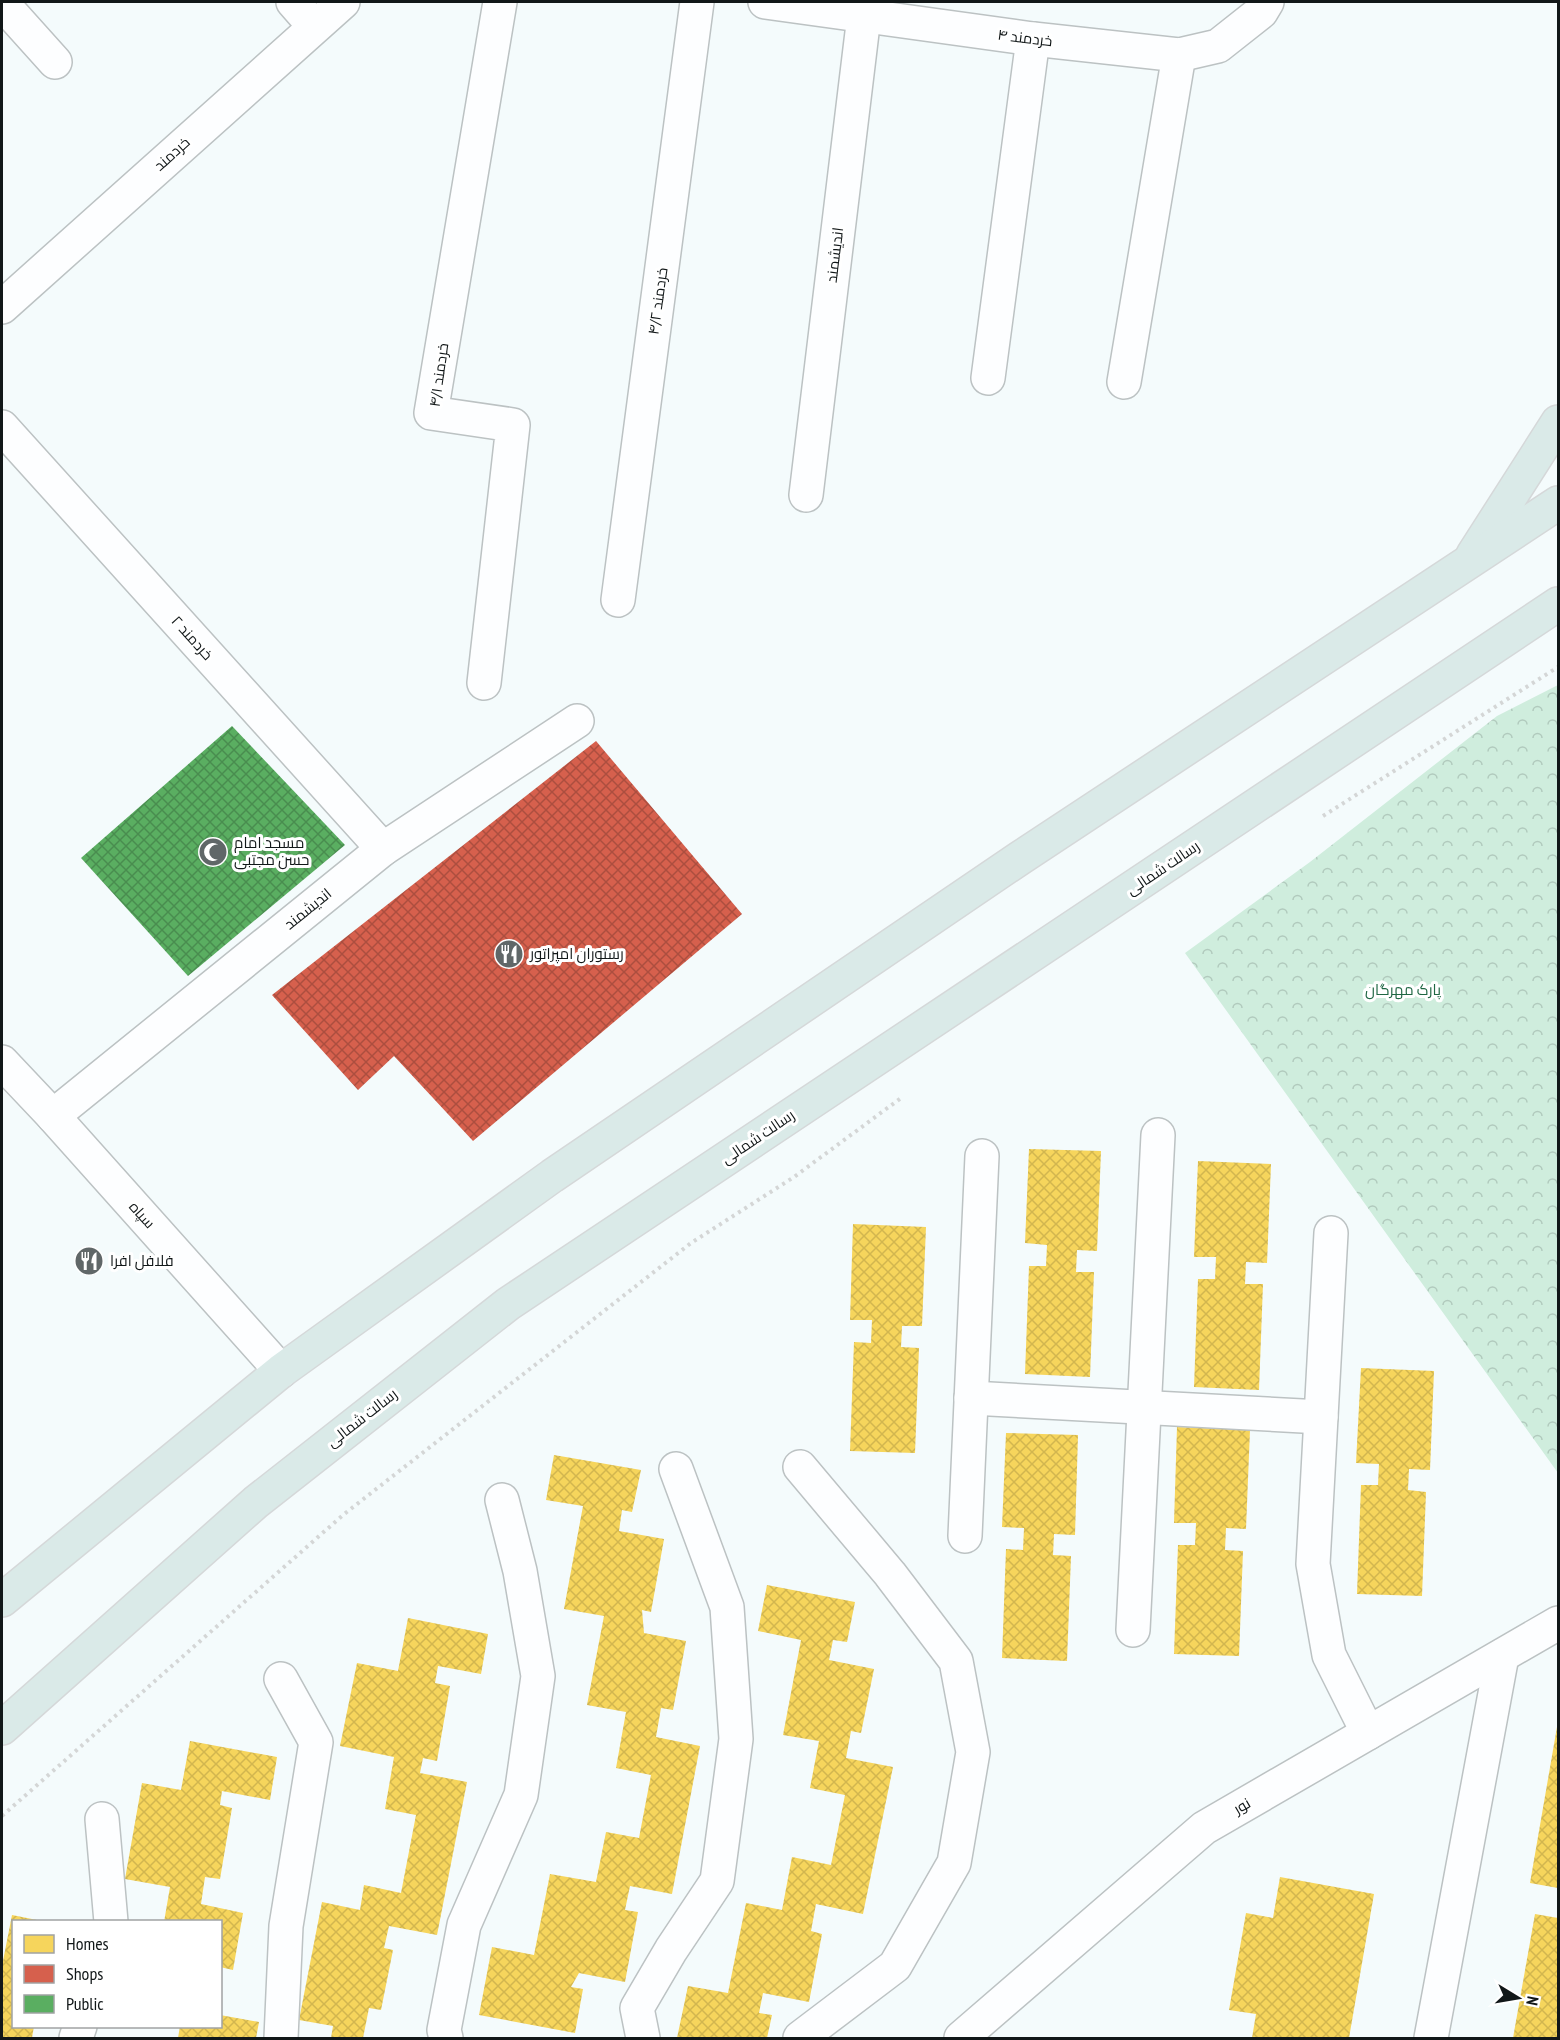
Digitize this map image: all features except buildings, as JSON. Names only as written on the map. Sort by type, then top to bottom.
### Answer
[{"type":"main road","points":[[1467,565],[1558,422]]},
{"type":"main road","points":[[2,1600],[281,1371],[552,1176],[952,904],[1558,503]]},
{"type":"main road","name":"رسالت شمالی","points":[[2,1728],[256,1502],[508,1304],[1558,604]]},
{"type":"street","points":[[293,2],[314,26]]},
{"type":"street","name":"خردمند","points":[[2,307],[314,26],[344,2]]},
{"type":"street","name":"خردمند ۴/۱","points":[[484,682],[513,425],[431,413],[500,2]]},
{"type":"street","name":"خردمند ۴/۲","points":[[618,600],[697,2]]},
{"type":"street","name":"خردمند ۴","points":[[765,2],[1033,39],[1179,55],[1218,46],[1261,12],[1267,2]]},
{"type":"street","points":[[2,3],[55,63]]},
{"type":"street","name":"اندیشمند","points":[[806,495],[864,16]]},
{"type":"street","points":[[988,378],[1033,39]]},
{"type":"street","points":[[1124,382],[1179,55]]},
{"type":"street","name":"خردمند ۲","points":[[2,427],[383,849]]},
{"type":"street","name":"اندیشمند","points":[[53,1116],[383,849],[577,721]]},
{"type":"street","name":"سپاه","points":[[2,1062],[281,1371]]},
{"type":"street","points":[[1133,1630],[1158,1135]]},
{"type":"street","points":[[965,1536],[982,1156]]},
{"type":"street","points":[[1331,1233],[1313,1564],[1329,1654],[1368,1733]]},
{"type":"street","points":[[971,1398],[1321,1417]]},
{"type":"street","points":[[800,1467],[890,1574],[957,1661],[973,1752],[954,1863],[895,1966],[800,2038]]},
{"type":"street","points":[[643,2038],[638,2008],[671,1950],[717,1881],[736,1739],[726,1607],[676,1469]]},
{"type":"street","points":[[446,2038],[444,2030],[464,1925],[522,1795],[538,1676],[520,1571],[502,1500]]},
{"type":"street","name":"نور","points":[[961,2038],[1204,1828],[1558,1623]]},
{"type":"street","points":[[1431,2038],[1502,1656]]},
{"type":"street","points":[[281,2038],[286,1926],[316,1742],[282,1679]]},
{"type":"street","points":[[102,1819],[111,1920]]},
{"type":"path","points":[[1322,817],[1558,667]]},
{"type":"path","points":[[2,1816],[343,1515],[691,1243],[794,1177],[907,1093]]},
{"type":"green space","name":"پارک مهرگان","points":[[1558,685],[1558,1473],[1185,953],[1310,862],[1497,716]]},
{"type":"place","name":"مسجد امام حسن مجتبی","points":[[213,852]]},
{"type":"place","name":"رستوران امپراتور","points":[[509,954]]},
{"type":"place","name":"فلافل افرا","points":[[89,1261]]}]
